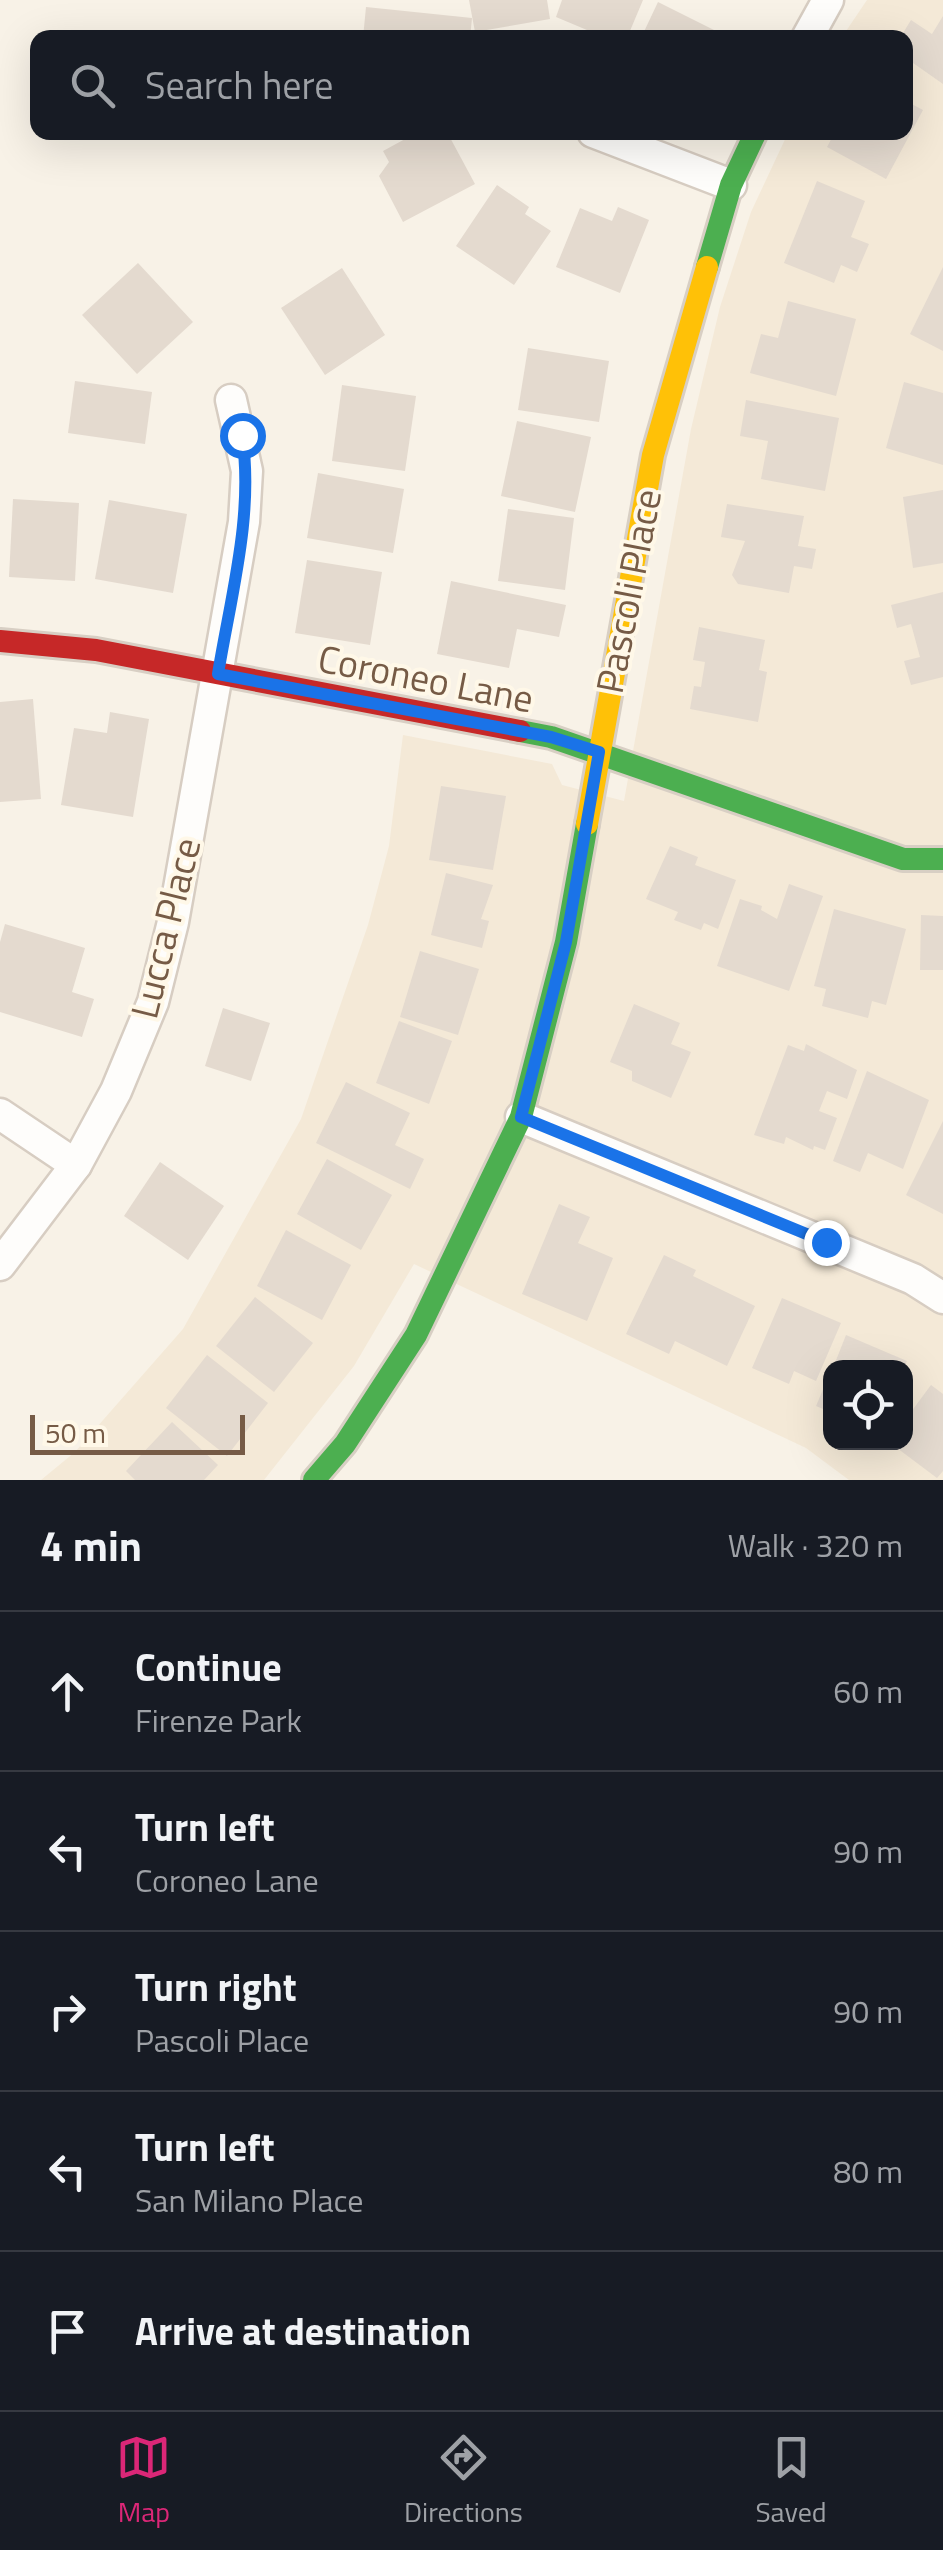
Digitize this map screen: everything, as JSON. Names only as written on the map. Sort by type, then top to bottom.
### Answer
[{"type":"street","points":[[811,30],[828,0]]},
{"type":"street","points":[[614,140],[731,185]]},
{"type":"street","name":"Pascoli Place","points":[[314,1480],[345,1444],[416,1334],[521,1117],[566,942],[653,456],[731,185],[752,140]]},
{"type":"street","name":"Lucca Place","points":[[0,1264],[76,1165],[116,1091],[154,1002],[173,922],[244,522],[248,471],[231,400]]},
{"type":"street","name":"Coroneo Lane","points":[[0,640],[96,650],[551,737],[903,858],[943,859]]},
{"type":"street","points":[[0,1114],[76,1165]]},
{"type":"street","points":[[521,1117],[913,1278],[943,1298]]},
{"type":"shaded area","points":[[867,0],[943,0],[943,1480],[849,1480],[806,1448],[414,1264],[354,1366],[264,1480],[41,1480],[75,1452],[183,1329],[301,1119],[368,925],[389,846],[403,735],[552,764],[562,785],[624,801],[691,429],[720,307],[751,212],[785,140],[913,140],[913,30],[847,30]]},
{"type":"building","points":[[469,0],[547,0],[550,19],[475,30]]},
{"type":"building","points":[[562,0],[643,0],[630,30],[587,30],[556,17]]},
{"type":"building","points":[[658,2],[714,30],[645,30]]},
{"type":"building","points":[[366,7],[472,18],[471,30],[364,30]]},
{"type":"building","points":[[943,16],[943,84],[913,63],[913,30],[905,30],[911,20],[932,34]]},
{"type":"building","points":[[913,105],[923,110],[913,129]]},
{"type":"building","points":[[403,140],[451,140],[475,184],[403,222],[379,176],[389,162],[383,151]]},
{"type":"building","points":[[831,140],[907,140],[886,179],[827,147]]},
{"type":"building","points":[[817,181],[865,201],[851,237],[869,244],[857,272],[841,265],[834,283],[784,263]]},
{"type":"building","points":[[497,185],[529,207],[525,214],[551,231],[514,285],[456,246]]},
{"type":"building","points":[[618,207],[649,220],[620,293],[556,267],[580,208],[612,221]]},
{"type":"building","points":[[138,263],[193,322],[137,374],[82,315]]},
{"type":"building","points":[[943,267],[943,351],[910,334]]},
{"type":"building","points":[[342,268],[385,335],[325,375],[281,308]]},
{"type":"building","points":[[788,301],[856,319],[836,396],[750,373],[761,334],[778,338]]},
{"type":"building","points":[[528,348],[609,361],[599,422],[518,410]]},
{"type":"building","points":[[75,381],[152,392],[145,444],[68,433]]},
{"type":"building","points":[[904,382],[943,393],[943,465],[886,448]]},
{"type":"building","points":[[342,385],[416,396],[405,471],[332,461]]},
{"type":"building","points":[[746,400],[839,418],[825,491],[761,479],[768,441],[740,436]]},
{"type":"building","points":[[517,421],[591,437],[575,512],[501,496]]},
{"type":"building","points":[[318,473],[404,489],[393,553],[307,538]]},
{"type":"building","points":[[943,490],[943,563],[913,568],[903,497]]},
{"type":"building","points":[[13,499],[79,503],[75,581],[9,577]]},
{"type":"building","points":[[109,500],[187,514],[173,593],[95,579]]},
{"type":"building","points":[[727,504],[804,516],[798,546],[816,549],[812,569],[794,566],[789,593],[738,584],[732,575],[745,541],[721,537]]},
{"type":"building","points":[[508,509],[574,518],[565,590],[498,581]]},
{"type":"building","points":[[307,560],[382,572],[370,645],[295,633]]},
{"type":"building","points":[[451,581],[566,605],[559,637],[517,629],[509,668],[437,654]]},
{"type":"building","points":[[943,592],[943,677],[911,685],[904,661],[920,657],[911,624],[897,628],[891,605]]},
{"type":"building","points":[[699,627],[765,640],[759,670],[767,672],[758,722],[690,709],[694,686],[701,687],[705,662],[693,660]]},
{"type":"building","points":[[33,699],[41,799],[0,802],[0,702]]},
{"type":"building","points":[[110,712],[149,719],[133,817],[61,805],[74,728],[107,733]]},
{"type":"building","points":[[441,786],[506,796],[493,870],[429,860]]},
{"type":"building","points":[[670,846],[698,857],[695,865],[736,880],[718,929],[704,923],[701,930],[674,920],[678,912],[646,899]]},
{"type":"building","points":[[446,873],[493,885],[481,919],[489,921],[482,948],[431,935]]},
{"type":"building","points":[[789,884],[823,896],[789,991],[717,966],[740,899],[762,906],[761,910],[777,919]]},
{"type":"building","points":[[834,909],[906,929],[886,1005],[872,1001],[868,1018],[822,1006],[826,989],[814,986]]},
{"type":"building","points":[[921,915],[943,916],[943,970],[920,970]]},
{"type":"building","points":[[5,924],[85,948],[72,992],[94,999],[82,1037],[0,1012],[0,942]]},
{"type":"building","points":[[420,951],[479,969],[458,1035],[400,1017]]},
{"type":"building","points":[[634,1004],[680,1023],[671,1044],[691,1052],[671,1098],[632,1081],[632,1071],[610,1062]]},
{"type":"building","points":[[223,1008],[270,1023],[251,1081],[205,1066]]},
{"type":"building","points":[[399,1021],[452,1041],[429,1104],[376,1083]]},
{"type":"building","points":[[806,1044],[857,1070],[847,1099],[827,1091],[819,1111],[837,1118],[825,1150],[814,1146],[813,1150],[786,1137],[784,1144],[754,1135],[788,1045],[804,1051]]},
{"type":"building","points":[[867,1071],[929,1100],[903,1169],[868,1153],[860,1172],[833,1161]]},
{"type":"building","points":[[346,1082],[410,1113],[395,1145],[424,1159],[410,1189],[316,1143]]},
{"type":"building","points":[[943,1121],[943,1214],[906,1195]]},
{"type":"building","points":[[327,1159],[392,1195],[361,1250],[297,1214]]},
{"type":"building","points":[[160,1162],[224,1206],[188,1260],[124,1216]]},
{"type":"building","points":[[559,1204],[590,1217],[578,1243],[613,1258],[587,1321],[522,1294]]},
{"type":"building","points":[[286,1230],[351,1265],[322,1320],[257,1286]]},
{"type":"building","points":[[664,1255],[696,1270],[693,1276],[755,1306],[727,1366],[675,1341],[669,1354],[626,1334]]},
{"type":"building","points":[[255,1297],[313,1343],[274,1392],[216,1346]]},
{"type":"building","points":[[782,1298],[841,1323],[816,1381],[794,1371],[789,1384],[752,1368]]},
{"type":"building","points":[[846,1335],[905,1360],[836,1360]]},
{"type":"building","points":[[207,1355],[268,1403],[227,1456],[166,1408]]},
{"type":"building","points":[[931,1385],[943,1394],[943,1471],[937,1478],[900,1450],[913,1450],[913,1409]]},
{"type":"building","points":[[823,1390],[823,1409],[816,1406]]},
{"type":"building","points":[[172,1422],[218,1465],[204,1480],[135,1480],[126,1471]]},
{"type":"traffic: fast","points":[[707,267],[731,185],[752,140]]},
{"type":"traffic: fast","points":[[520,731],[551,737],[903,859],[943,859]]},
{"type":"traffic: fast","points":[[314,1480],[345,1444],[416,1335],[521,1117],[566,942],[587,824]]},
{"type":"traffic: slow","points":[[587,824],[653,455],[707,267]]},
{"type":"traffic: jam","points":[[0,641],[96,650],[520,731]]},
{"type":"route","points":[[242,435],[248,471],[244,522],[218,674],[551,737],[599,752],[566,942],[521,1117],[826,1242]]}]
